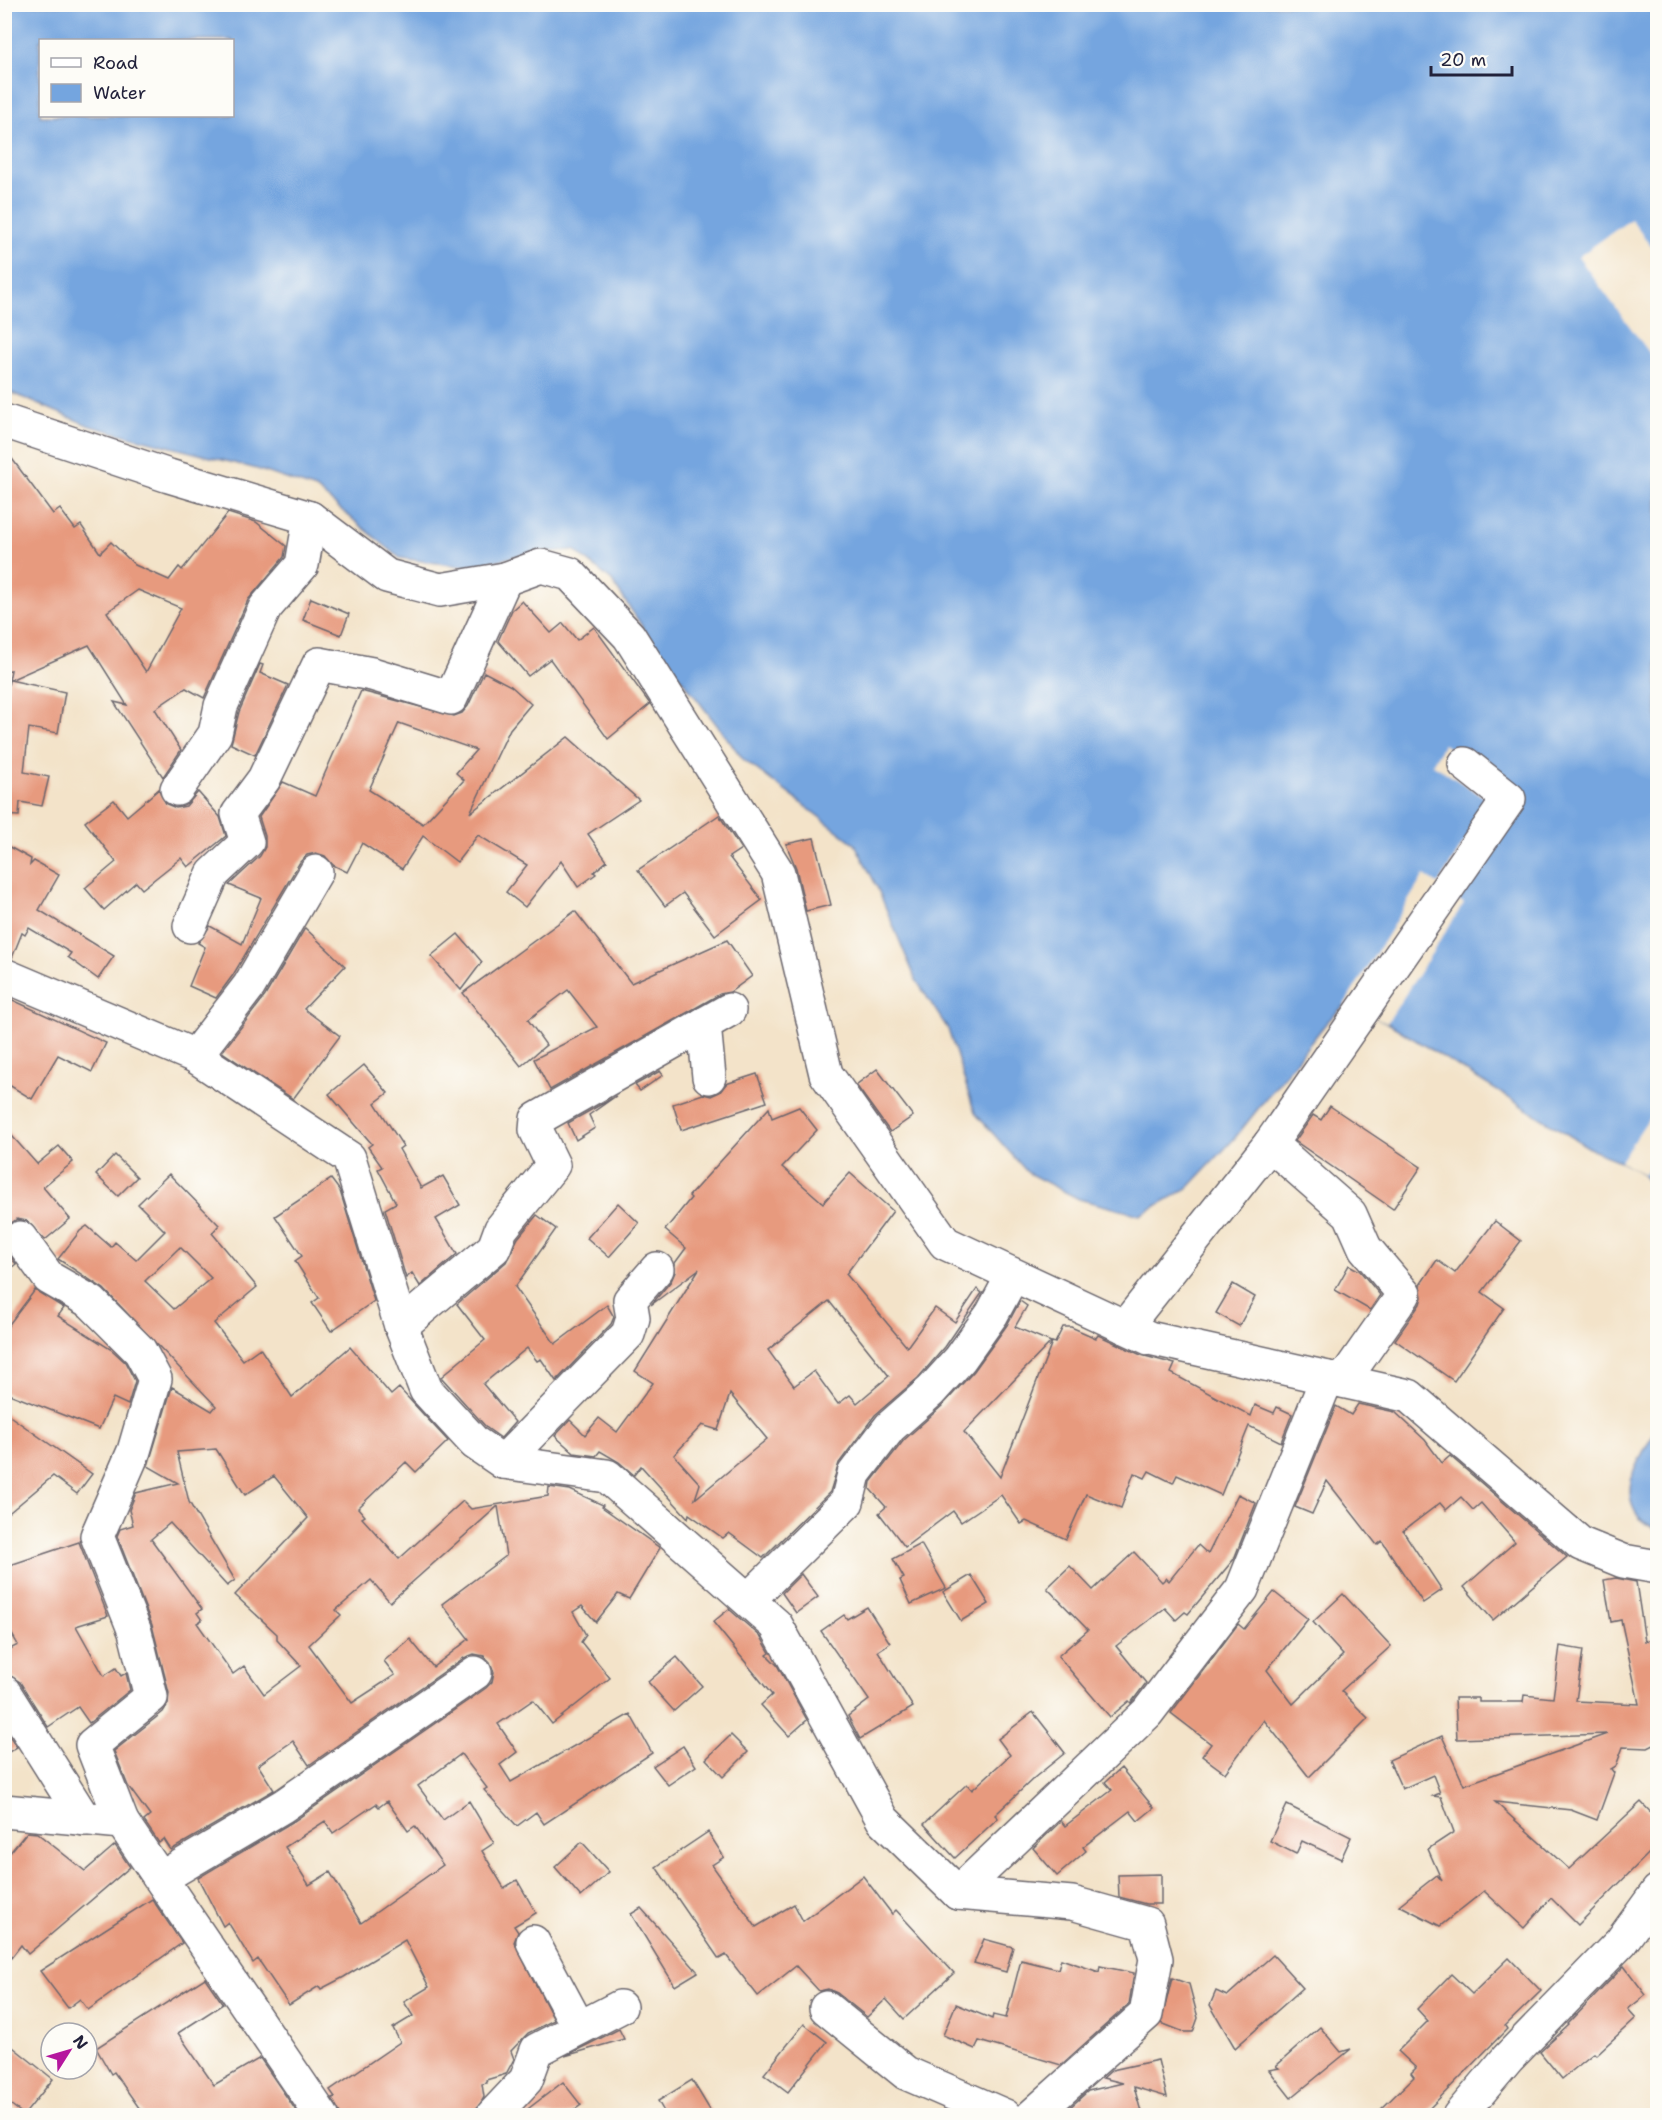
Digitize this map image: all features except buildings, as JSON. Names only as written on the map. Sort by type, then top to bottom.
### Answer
[{"type":"street","points":[[4,421],[170,476],[310,518],[387,576],[440,590],[505,579],[541,566],[570,574],[629,636],[777,873],[826,1074],[945,1243],[1149,1338],[1409,1396],[1581,1544],[1623,1561],[1658,1568]]},
{"type":"street","points":[[177,789],[215,734],[221,706],[265,608],[302,565],[310,518]]},
{"type":"street","points":[[190,926],[213,874],[247,842],[238,814],[264,779],[319,664],[372,674],[451,698],[505,579]]},
{"type":"street","points":[[1125,1327],[1270,1144],[1509,798],[1465,764]]},
{"type":"street","points":[[195,1056],[249,986],[316,872]]},
{"type":"street","points":[[4,975],[195,1056],[349,1158],[401,1326],[426,1390],[475,1443],[503,1462],[607,1476],[776,1625],[882,1820],[958,1893],[1072,1903],[1147,1924],[1156,1959],[1146,2014],[1032,2115]]},
{"type":"street","points":[[401,1326],[494,1248],[501,1229],[553,1165],[536,1130],[537,1119],[717,1017],[709,1077]]},
{"type":"street","points":[[958,1893],[1147,1713],[1242,1589],[1335,1379],[1404,1294],[1365,1248],[1350,1214],[1270,1144]]},
{"type":"street","points":[[20,1238],[49,1278],[91,1302],[140,1351],[154,1379],[134,1451],[97,1536],[135,1632],[151,1697],[92,1745],[122,1822],[322,2115]]},
{"type":"street","points":[[503,1462],[628,1334],[633,1318],[630,1300],[657,1269]]},
{"type":"street","points":[[748,1600],[847,1502],[854,1474],[890,1427],[931,1391],[960,1359],[992,1314],[1013,1275]]},
{"type":"street","points":[[160,1878],[283,1806],[475,1673]]},
{"type":"street","points":[[4,1692],[84,1818]]},
{"type":"street","points":[[4,1811],[122,1822]]},
{"type":"street","points":[[1459,2115],[1508,2058],[1621,1942],[1658,1891]]},
{"type":"street","points":[[533,1942],[579,2028]]},
{"type":"street","points":[[492,2115],[526,2080],[537,2050],[620,2007]]},
{"type":"street","points":[[826,2008],[906,2073],[1005,2115]]},
{"type":"water","points":[[5,5],[1657,5],[1657,1206],[1650,1184],[1636,1170],[1596,1152],[1388,1023],[1345,1005],[1327,1022],[1234,1139],[1188,1188],[1140,1215],[1079,1199],[1028,1173],[975,1113],[948,1029],[916,980],[877,887],[855,844],[743,759],[650,638],[612,581],[574,550],[530,553],[467,567],[400,558],[316,489],[257,469],[90,426],[5,390]]},
{"type":"water","points":[[1657,1429],[1658,1530],[1638,1516],[1632,1505],[1630,1494],[1634,1471]]},
{"type":"pier","points":[[1631,219],[1657,255],[1657,363],[1578,257]]},
{"type":"pier","points":[[1444,744],[1523,798],[1458,900],[1464,903],[1387,1023],[1344,1005],[1424,875],[1438,884],[1490,801],[1432,764]]},
{"type":"pier","points":[[1657,1106],[1657,1154],[1644,1175],[1620,1161]]}]
